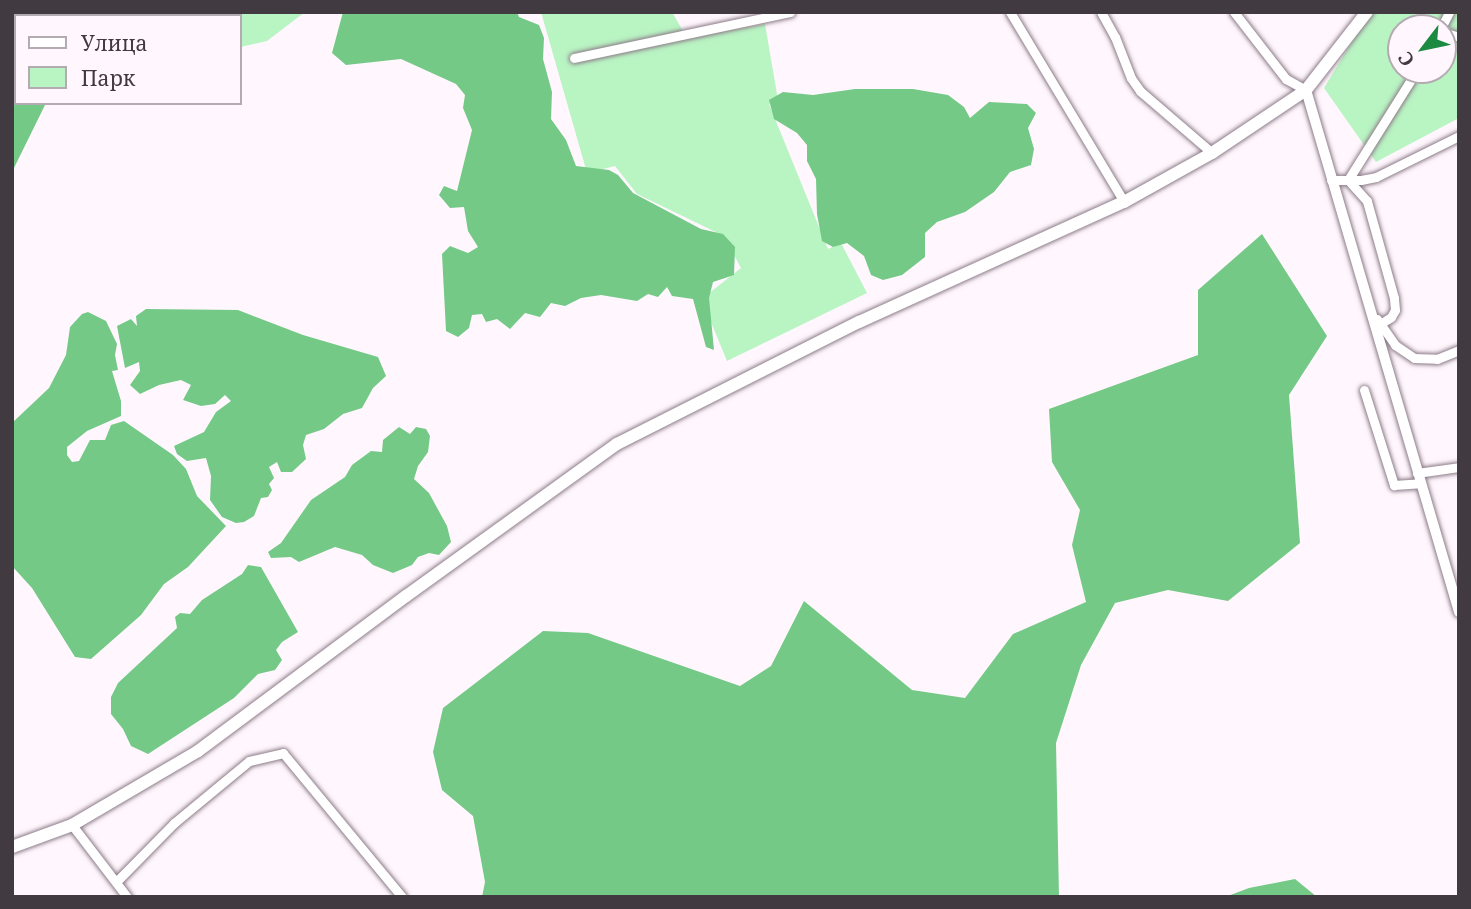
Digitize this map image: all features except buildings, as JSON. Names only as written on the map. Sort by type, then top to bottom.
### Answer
[{"type":"main road","points":[[12,847],[72,825],[198,751],[617,444],[859,323],[1124,202],[1212,153],[1306,90],[1367,12]]},
{"type":"street","points":[[574,58],[789,12]]},
{"type":"street","points":[[1010,12],[1124,202]]},
{"type":"street","points":[[1101,12],[1115,37],[1130,78],[1140,91],[1212,153]]},
{"type":"street","points":[[1234,12],[1286,79],[1306,90],[1459,612]]},
{"type":"street","points":[[1348,180],[1408,84]]},
{"type":"street","points":[[1331,180],[1376,177],[1459,136]]},
{"type":"street","points":[[1348,180],[1367,201],[1394,298],[1391,317],[1380,324]]},
{"type":"street","points":[[1370,309],[1395,345],[1414,358],[1437,359],[1459,350]]},
{"type":"street","points":[[1364,390],[1394,485],[1459,467]]},
{"type":"street","points":[[116,882],[174,823],[249,761],[283,753],[402,897]]},
{"type":"street","points":[[72,825],[127,897]]},
{"type":"green space","points":[[12,12],[305,12],[267,41],[242,47],[242,14],[14,14],[12,99]]},
{"type":"green space","points":[[12,12],[50,12],[51,14],[14,14],[14,105],[45,105],[12,172]]},
{"type":"green space","points":[[343,12],[517,12],[519,17],[539,25],[544,38],[543,59],[552,92],[551,119],[566,140],[576,166],[609,170],[618,175],[633,193],[701,229],[723,234],[735,247],[734,275],[713,282],[709,298],[714,350],[706,347],[693,299],[672,296],[667,287],[658,297],[648,294],[637,301],[601,295],[581,298],[565,306],[551,303],[540,317],[525,313],[510,329],[497,319],[486,322],[482,314],[472,315],[469,328],[458,337],[446,331],[442,254],[450,246],[468,253],[478,247],[468,231],[464,207],[450,208],[439,195],[444,186],[457,191],[472,130],[463,108],[465,95],[456,84],[401,59],[346,65],[332,53]]},
{"type":"green space","points":[[541,12],[672,12],[687,38],[765,24],[778,100],[769,104],[828,249],[841,243],[867,293],[727,361],[706,310],[708,294],[741,268],[724,236],[637,194],[615,166],[587,173]]},
{"type":"green space","points":[[1370,12],[1459,12],[1459,118],[1376,162],[1324,88]]},
{"type":"green space","points":[[855,89],[913,89],[948,95],[964,107],[970,118],[989,102],[1027,104],[1036,113],[1028,128],[1034,149],[1031,165],[1010,172],[994,192],[965,212],[937,222],[925,233],[925,257],[902,275],[883,280],[871,275],[864,256],[847,243],[833,247],[822,241],[817,214],[816,179],[807,161],[807,145],[797,133],[774,119],[769,100],[783,92],[813,95]]},
{"type":"green space","points":[[1262,234],[1327,336],[1289,395],[1300,543],[1228,601],[1168,590],[1115,603],[1081,665],[1056,743],[1059,897],[482,897],[485,882],[473,816],[442,790],[433,752],[443,708],[543,631],[588,633],[740,686],[771,666],[804,601],[912,690],[965,698],[1013,634],[1086,602],[1072,545],[1080,510],[1052,462],[1049,409],[1198,355],[1198,290]]},
{"type":"green space","points":[[146,309],[238,310],[303,335],[378,357],[386,376],[373,388],[362,408],[343,414],[324,429],[306,435],[303,445],[306,459],[292,472],[281,472],[277,462],[269,467],[274,478],[269,484],[272,490],[268,497],[261,498],[254,516],[236,523],[222,517],[210,500],[211,476],[206,458],[187,461],[177,454],[174,446],[204,432],[216,412],[231,401],[225,395],[215,404],[201,406],[183,400],[191,385],[181,380],[159,385],[140,394],[130,385],[140,371],[139,362],[125,368],[117,326],[131,319],[137,326],[136,316]]},
{"type":"green space","points":[[88,312],[106,321],[117,344],[115,355],[118,370],[112,371],[121,401],[121,416],[87,431],[67,447],[67,455],[72,462],[79,461],[90,440],[105,440],[111,425],[124,421],[173,455],[186,469],[197,496],[226,526],[188,567],[164,584],[141,615],[91,659],[75,657],[32,588],[12,566],[12,423],[49,388],[66,355],[70,327],[82,314]]},
{"type":"green space","points":[[399,427],[410,434],[416,427],[426,429],[430,436],[428,452],[418,466],[414,479],[429,493],[447,526],[451,542],[439,555],[429,553],[418,557],[412,565],[393,573],[373,565],[362,555],[335,547],[299,562],[291,557],[271,558],[268,552],[281,543],[311,500],[345,477],[352,465],[371,451],[382,452],[383,440]]},
{"type":"green space","points":[[248,565],[261,567],[298,632],[282,642],[276,650],[282,660],[275,670],[258,674],[234,698],[148,754],[131,746],[123,729],[111,714],[111,697],[118,683],[177,628],[175,617],[180,613],[190,614],[202,600],[242,574]]},
{"type":"green space","points":[[1295,879],[1317,897],[1225,897],[1249,888]]}]
